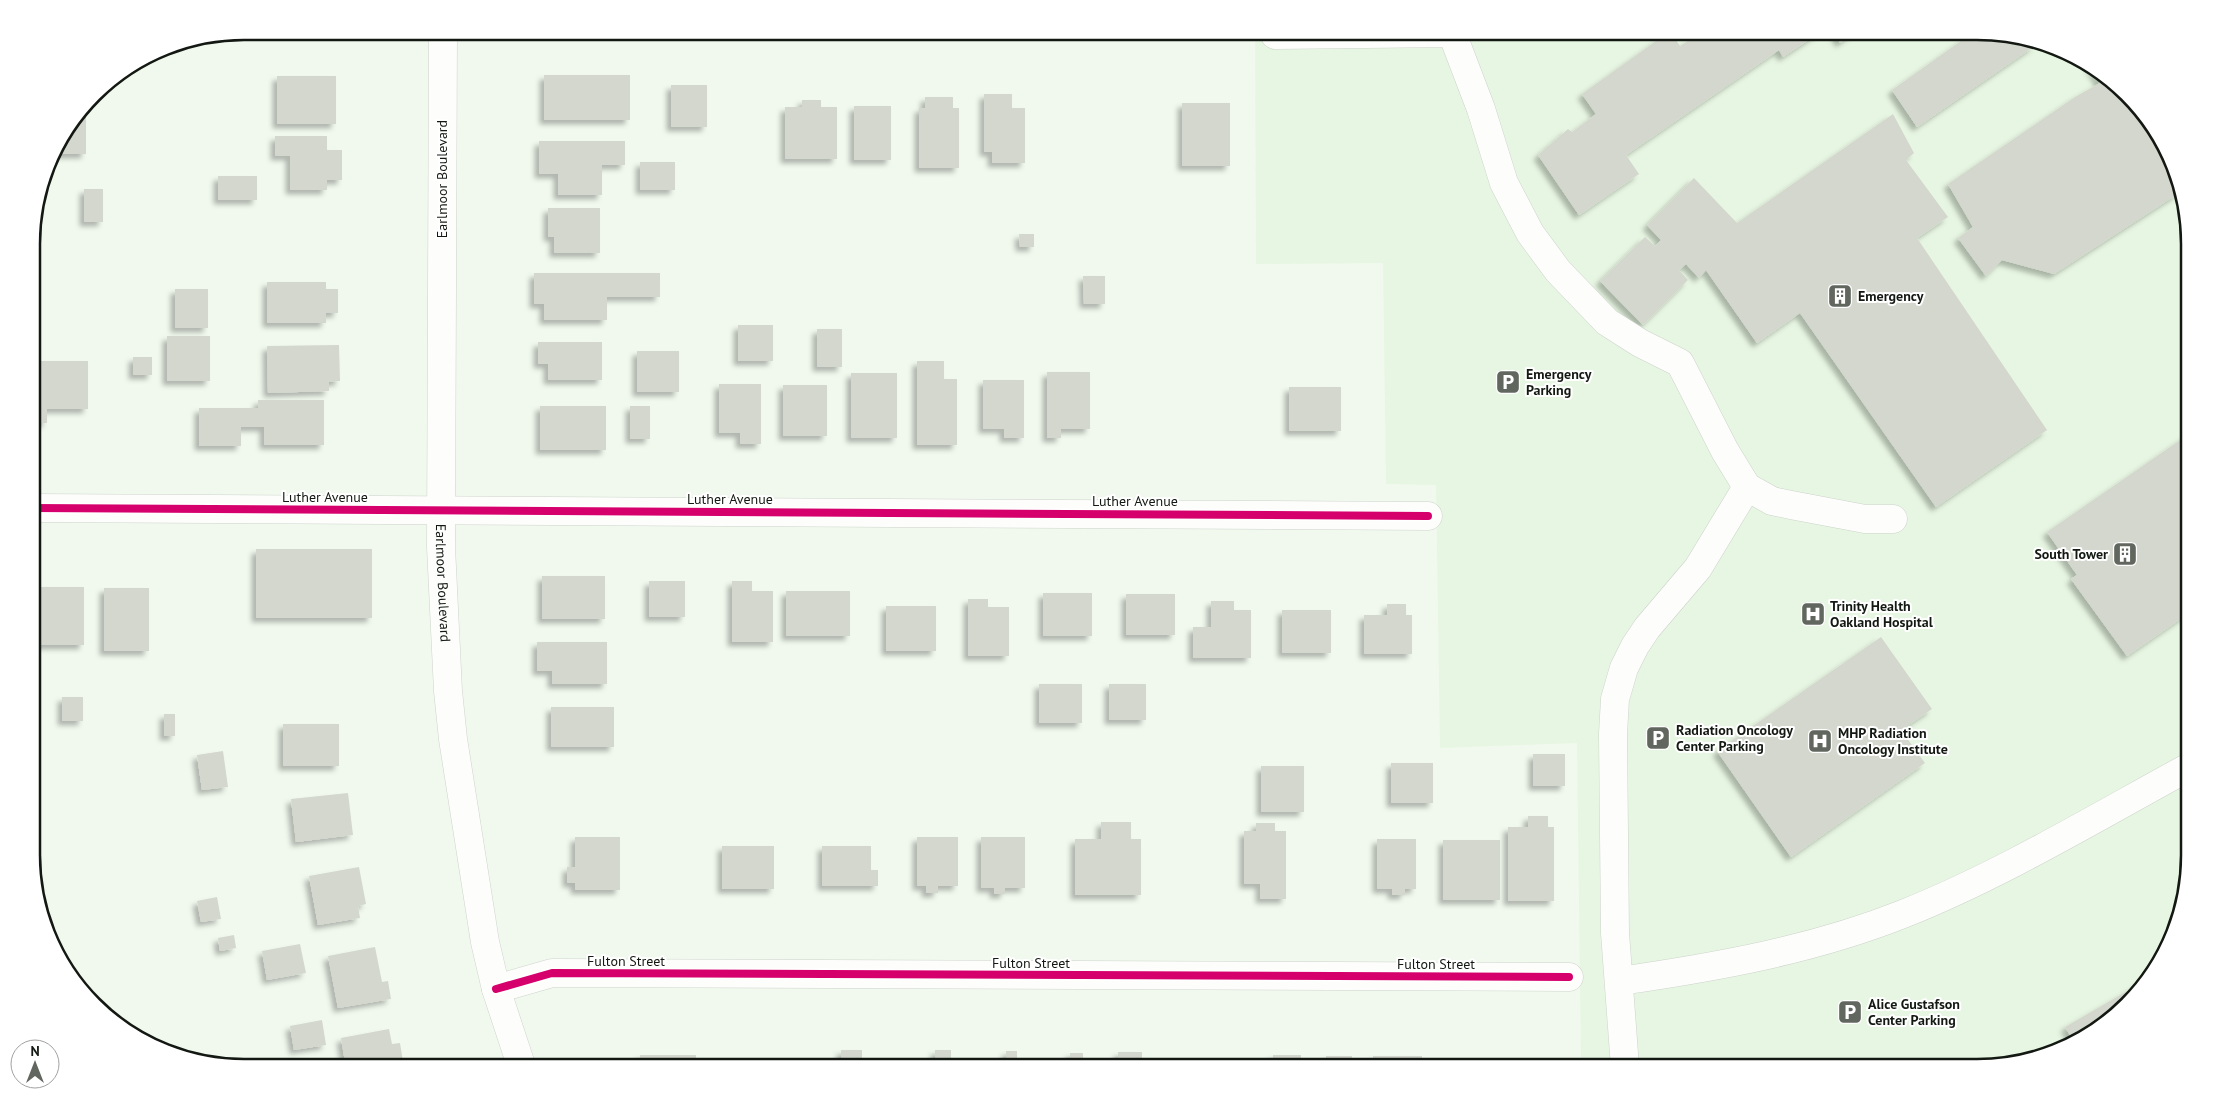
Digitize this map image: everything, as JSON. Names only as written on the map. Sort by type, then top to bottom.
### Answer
[{"type":"street","name":"Earlmoor Boulevard","points":[[443,40],[441,510],[443,610],[453,739],[486,942],[496,989],[519,1059]]},
{"type":"street","points":[[1455,40],[1481,109],[1501,174],[1530,233],[1558,271],[1607,322],[1640,343],[1680,363],[1725,451],[1747,487],[1772,501],[1865,519],[1892,519]]},
{"type":"street","points":[[1625,1059],[1615,932],[1613,734],[1615,699],[1624,668],[1635,646],[1647,628],[1698,568],[1747,487]]},
{"type":"street","name":"Luther Avenue","points":[[40,508],[1428,516]]},
{"type":"street","points":[[1620,980],[1691,971],[1766,956],[1845,935],[1903,914],[1953,892],[2052,842],[2181,772]]},
{"type":"street","name":"Fulton Street","points":[[496,989],[552,973],[1569,977]]},
{"type":"shaded area","name":"Trinity Health Oakland Hospital","points":[[1255,40],[1991,40],[2030,47],[2067,61],[2090,74],[2112,91],[2139,120],[2160,154],[2174,191],[2181,230],[2181,869],[2174,908],[2160,945],[2147,968],[2130,990],[2101,1017],[2067,1038],[2030,1052],[1991,1059],[1581,1059],[1577,743],[1440,748],[1436,485],[1386,484],[1383,263],[1256,264]]},
{"type":"building","points":[[1657,40],[1676,40],[1680,46],[1690,40],[1808,40],[1783,57],[1779,50],[1626,155],[1639,174],[1579,215],[1538,155],[1568,129],[1572,132],[1596,114],[1582,94]]},
{"type":"building","points":[[1962,40],[1991,40],[2032,48],[1917,127],[1892,90]]},
{"type":"building","points":[[544,75],[630,75],[630,120],[544,120]]},
{"type":"building","points":[[277,76],[336,76],[336,124],[277,124]]},
{"type":"building","points":[[2098,80],[2130,109],[2147,131],[2160,154],[2175,196],[2054,274],[2002,260],[1986,276],[1958,238],[1973,227],[1948,184],[2075,97],[2100,83]]},
{"type":"building","points":[[671,85],[707,85],[707,127],[671,127]]},
{"type":"building","points":[[984,94],[1012,94],[1012,108],[1025,108],[1025,163],[992,163],[992,152],[984,152]]},
{"type":"building","points":[[925,97],[953,97],[953,108],[959,108],[959,168],[919,168],[919,108],[925,108]]},
{"type":"building","points":[[802,100],[821,100],[821,107],[837,107],[837,159],[785,159],[785,107],[802,107]]},
{"type":"building","points":[[1182,103],[1230,103],[1230,166],[1182,166]]},
{"type":"building","points":[[854,106],[891,106],[891,160],[854,160]]},
{"type":"building","name":"Emergency","points":[[1893,114],[1914,153],[1906,160],[1948,217],[1917,238],[2047,430],[1936,507],[1800,313],[1757,343],[1706,270],[1699,278],[1686,264],[1679,270],[1688,280],[1643,325],[1600,281],[1645,237],[1655,246],[1661,240],[1647,225],[1694,178],[1737,223]]},
{"type":"building","points":[[86,115],[86,154],[61,154],[74,131]]},
{"type":"building","points":[[275,136],[327,136],[327,150],[342,150],[342,180],[327,180],[327,190],[290,190],[290,156],[275,156]]},
{"type":"building","points":[[539,141],[625,141],[625,165],[602,165],[602,195],[558,195],[558,174],[539,174]]},
{"type":"building","points":[[640,162],[675,162],[675,190],[640,190]]},
{"type":"building","points":[[218,176],[257,176],[257,200],[218,200]]},
{"type":"building","points":[[84,189],[103,189],[103,222],[84,222]]},
{"type":"building","points":[[548,208],[600,208],[600,253],[554,253],[554,237],[548,237]]},
{"type":"building","points":[[1019,234],[1034,234],[1034,247],[1020,247]]},
{"type":"building","points":[[534,273],[660,273],[660,297],[607,297],[607,320],[544,320],[544,304],[534,304]]},
{"type":"building","points":[[1083,276],[1105,276],[1105,304],[1084,304]]},
{"type":"building","points":[[267,282],[326,282],[326,289],[338,289],[338,313],[326,313],[326,323],[267,323]]},
{"type":"building","points":[[175,289],[208,289],[208,328],[175,328]]},
{"type":"building","points":[[738,325],[773,325],[773,361],[738,361]]},
{"type":"building","points":[[817,329],[842,329],[842,367],[817,367]]},
{"type":"building","points":[[167,336],[210,336],[210,381],[167,381]]},
{"type":"building","points":[[538,342],[602,342],[602,380],[548,380],[548,364],[538,364]]},
{"type":"building","points":[[339,345],[340,381],[329,382],[329,391],[268,393],[267,346]]},
{"type":"building","points":[[637,351],[679,351],[679,392],[637,392]]},
{"type":"building","points":[[133,357],[152,357],[152,375],[133,375]]},
{"type":"building","points":[[40,361],[88,361],[88,409],[47,409],[47,423],[40,423]]},
{"type":"building","points":[[917,361],[944,361],[944,379],[957,379],[957,445],[917,445]]},
{"type":"building","points":[[1047,372],[1090,372],[1090,429],[1061,429],[1061,438],[1047,438]]},
{"type":"building","points":[[851,373],[897,373],[897,438],[851,438]]},
{"type":"building","points":[[983,380],[1024,380],[1024,438],[1004,438],[1004,429],[983,429]]},
{"type":"building","points":[[719,384],[761,384],[761,444],[740,444],[740,433],[719,433]]},
{"type":"building","points":[[783,385],[827,385],[827,436],[783,436]]},
{"type":"building","points":[[1289,387],[1341,387],[1341,431],[1289,431]]},
{"type":"building","points":[[258,400],[324,400],[324,445],[264,445],[264,427],[241,427],[241,446],[199,446],[199,408],[258,408]]},
{"type":"building","points":[[540,406],[606,406],[606,450],[540,450]]},
{"type":"building","points":[[630,406],[650,406],[650,439],[630,439]]},
{"type":"building","name":"South Tower","points":[[2181,440],[2181,619],[2127,656],[2071,579],[2077,575],[2047,532]]},
{"type":"building","points":[[256,549],[372,549],[372,618],[256,618]]},
{"type":"building","points":[[542,576],[605,576],[605,619],[542,619]]},
{"type":"building","points":[[649,581],[685,581],[685,617],[649,617]]},
{"type":"building","points":[[732,581],[752,581],[752,591],[773,591],[773,642],[732,642]]},
{"type":"building","points":[[40,587],[84,587],[84,645],[40,645]]},
{"type":"building","points":[[104,588],[149,588],[149,651],[104,651]]},
{"type":"building","points":[[786,591],[850,591],[850,636],[786,636]]},
{"type":"building","points":[[1043,593],[1092,593],[1092,636],[1043,636]]},
{"type":"building","points":[[1126,594],[1175,594],[1175,635],[1126,635]]},
{"type":"building","points":[[968,599],[988,599],[988,607],[1009,607],[1009,656],[968,656]]},
{"type":"building","points":[[1211,601],[1234,601],[1234,610],[1251,610],[1251,658],[1193,658],[1193,627],[1211,627]]},
{"type":"building","points":[[1387,604],[1406,604],[1406,615],[1412,615],[1412,654],[1364,654],[1364,615],[1387,615]]},
{"type":"building","points":[[886,606],[936,606],[936,651],[886,651]]},
{"type":"building","points":[[1282,610],[1331,610],[1331,653],[1282,653]]},
{"type":"building","name":"MHP Radiation Oncology Institute","points":[[1881,637],[1932,709],[1901,730],[1925,763],[1791,857],[1717,751]]},
{"type":"building","points":[[537,642],[607,642],[607,684],[552,684],[552,671],[537,671]]},
{"type":"building","points":[[1039,684],[1082,684],[1082,723],[1039,723]]},
{"type":"building","points":[[1109,684],[1146,684],[1146,720],[1109,720]]},
{"type":"building","points":[[62,697],[83,697],[83,721],[62,721]]},
{"type":"building","points":[[551,707],[614,707],[614,747],[551,747]]},
{"type":"building","points":[[164,714],[175,714],[175,736],[164,736]]},
{"type":"building","points":[[283,724],[339,724],[339,766],[283,766]]},
{"type":"building","points":[[223,751],[228,787],[202,790],[197,755]]},
{"type":"building","points":[[1533,754],[1565,754],[1565,786],[1533,786]]},
{"type":"building","points":[[1391,763],[1433,763],[1433,803],[1391,803]]},
{"type":"building","points":[[1261,766],[1304,766],[1304,812],[1261,812]]},
{"type":"building","points":[[348,793],[353,835],[296,842],[291,799]]},
{"type":"building","points":[[1528,816],[1548,816],[1548,827],[1554,827],[1554,901],[1508,901],[1508,827],[1528,827]]},
{"type":"building","points":[[1101,822],[1131,822],[1131,839],[1141,839],[1141,895],[1075,895],[1075,839],[1101,839]]},
{"type":"building","points":[[1256,823],[1275,823],[1275,831],[1286,831],[1286,899],[1260,899],[1260,884],[1244,884],[1244,831],[1256,831]]},
{"type":"building","points":[[575,837],[620,837],[620,890],[575,890],[575,883],[567,883],[567,867],[575,867]]},
{"type":"building","points":[[917,837],[958,837],[958,886],[938,886],[938,893],[926,893],[926,886],[917,886]]},
{"type":"building","points":[[981,837],[1025,837],[1025,888],[1005,888],[1005,894],[994,894],[994,888],[981,888]]},
{"type":"building","points":[[1377,839],[1416,839],[1416,889],[1405,889],[1405,895],[1392,895],[1392,889],[1377,889]]},
{"type":"building","points":[[1443,840],[1500,840],[1500,900],[1443,900]]},
{"type":"building","points":[[722,846],[774,846],[774,889],[722,889]]},
{"type":"building","points":[[822,846],[871,846],[871,870],[878,870],[878,886],[822,886]]},
{"type":"building","points":[[359,867],[366,904],[358,906],[360,918],[318,925],[309,876]]},
{"type":"building","points":[[217,897],[221,919],[201,922],[197,901]]},
{"type":"building","points":[[234,935],[236,948],[220,951],[218,938]]},
{"type":"building","points":[[300,944],[306,973],[267,980],[262,951]]},
{"type":"building","points":[[375,947],[382,982],[388,981],[391,999],[338,1008],[328,956]]},
{"type":"building","points":[[2131,989],[2112,1008],[2079,1032],[2071,1036],[2065,1027]]},
{"type":"building","points":[[322,1020],[326,1045],[294,1050],[290,1026]]},
{"type":"building","points":[[389,1029],[392,1044],[400,1043],[403,1059],[344,1059],[341,1038]]},
{"type":"building","points":[[841,1050],[862,1050],[862,1059],[841,1059]]},
{"type":"building","points":[[935,1050],[951,1050],[951,1059],[935,1059]]},
{"type":"building","points":[[1006,1051],[1017,1051],[1017,1058],[1027,1059],[988,1059],[1006,1058]]},
{"type":"building","points":[[1118,1052],[1142,1052],[1142,1059],[1118,1059]]},
{"type":"building","points":[[1070,1053],[1083,1053],[1083,1059],[1070,1059]]},
{"type":"building","points":[[640,1055],[696,1055],[696,1059],[640,1059]]},
{"type":"building","points":[[1273,1055],[1301,1055],[1301,1059],[1273,1059]]},
{"type":"building","points":[[1326,1056],[1352,1056],[1352,1059],[1326,1059]]},
{"type":"building","points":[[1373,1056],[1422,1056],[1422,1059],[1373,1059]]},
{"type":"cycle path","points":[[40,508],[1428,516]]},
{"type":"cycle path","points":[[496,989],[552,973],[1569,977]]},
{"type":"place","name":"Emergency","points":[[1840,296]]},
{"type":"place","name":"Emergency Parking","points":[[1508,382]]},
{"type":"place","name":"South Tower","points":[[2125,554]]},
{"type":"place","name":"Trinity Health Oakland Hospital","points":[[1813,614]]},
{"type":"place","name":"Radiation Oncology Center Parking","points":[[1658,738]]},
{"type":"place","name":"MHP Radiation Oncology Institute","points":[[1820,741]]},
{"type":"place","name":"Alice Gustafson Center Parking","points":[[1850,1012]]}]
